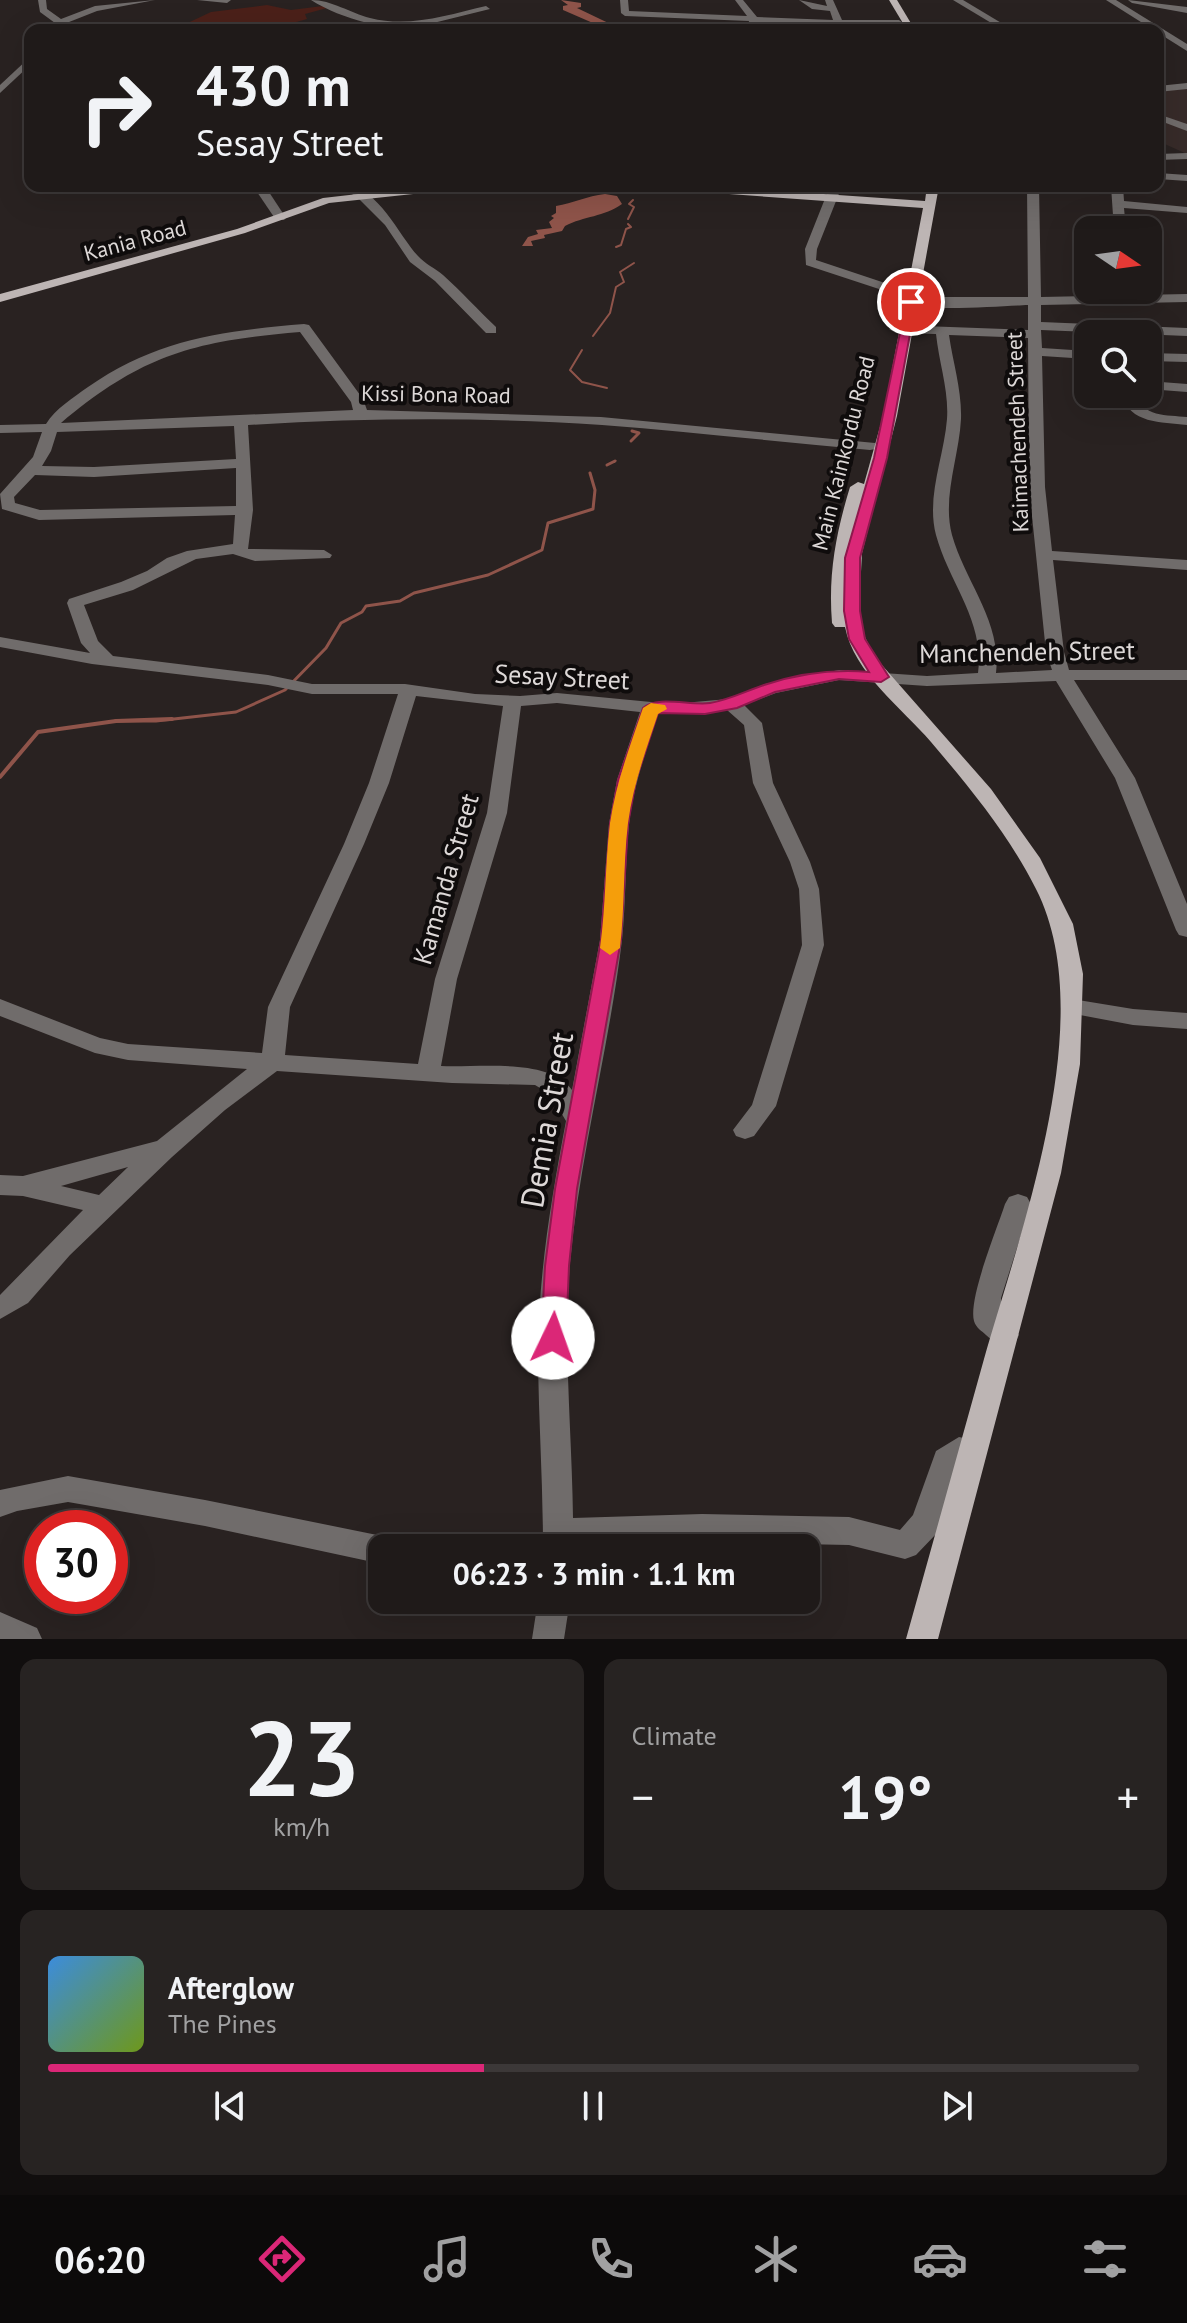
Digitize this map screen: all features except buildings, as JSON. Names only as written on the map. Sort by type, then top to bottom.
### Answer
[{"type":"main road","points":[[890,0],[904,24]]},
{"type":"main road","name":"Kania Road","points":[[0,298],[280,218],[347,192]]},
{"type":"main road","points":[[834,192],[925,205],[930,192]]},
{"type":"main road","name":"Main Kainkordu Road","points":[[922,1639],[1055,1156],[1069,1058],[1072,1007],[1070,953],[1052,900],[1039,875],[1007,826],[843,637],[836,578],[884,414],[925,205],[924,192]]},
{"type":"street","points":[[42,0],[43,10],[57,24]]},
{"type":"street","points":[[63,24],[95,9],[151,0]]},
{"type":"street","points":[[201,0],[227,0]]},
{"type":"street","points":[[315,0],[383,24]]},
{"type":"street","points":[[624,0],[625,13],[808,24]]},
{"type":"street","points":[[739,0],[754,19]]},
{"type":"street","points":[[803,0],[815,7],[831,4],[840,24]]},
{"type":"street","points":[[957,0],[999,24]]},
{"type":"street","points":[[1110,0],[1148,24]]},
{"type":"street","points":[[1132,0],[1187,10]]},
{"type":"street","points":[[418,24],[486,9]]},
{"type":"street","points":[[753,24],[754,19]]},
{"type":"street","points":[[1164,34],[1187,48]]},
{"type":"street","points":[[0,90],[24,66]]},
{"type":"street","points":[[1164,88],[1187,86]]},
{"type":"street","points":[[1164,119],[1187,128]]},
{"type":"street","points":[[1164,157],[1187,156]]},
{"type":"street","points":[[1164,176],[1187,178]]},
{"type":"street","points":[[263,192],[280,218]]},
{"type":"street","points":[[351,192],[389,223],[414,259],[439,278],[491,330]]},
{"type":"street","points":[[834,192],[811,249],[810,262],[883,286],[905,297],[1032,300],[1074,297]]},
{"type":"street","name":"Kaimachendeh Street","points":[[1033,192],[1032,300],[1037,487],[1055,652],[1062,675],[1125,778],[1187,930]]},
{"type":"street","points":[[1117,192],[1119,216]]},
{"type":"street","points":[[1118,204],[1187,210]]},
{"type":"street","points":[[1162,296],[1187,298]]},
{"type":"street","points":[[245,510],[62,516],[12,510],[6,496],[33,470],[45,449],[49,429],[105,379],[161,350],[197,340],[304,328],[358,402],[361,414]]},
{"type":"street","points":[[901,330],[1187,332]]},
{"type":"street","points":[[942,332],[954,402],[941,523],[969,598],[986,631],[990,650],[986,679]]},
{"type":"street","points":[[1035,352],[1074,354]]},
{"type":"street","points":[[1162,357],[1187,358]]},
{"type":"street","points":[[1162,386],[1187,388]]},
{"type":"street","points":[[1134,408],[1143,414],[1187,421]]},
{"type":"street","name":"Kissi Bona Road","points":[[0,429],[361,414],[570,419],[873,454]]},
{"type":"street","points":[[240,421],[245,435],[245,510],[240,552],[255,556],[324,555]]},
{"type":"street","points":[[33,470],[94,472],[243,463]]},
{"type":"street","points":[[108,661],[90,643],[75,603],[127,586],[153,575],[173,561],[193,554],[241,548]]},
{"type":"street","points":[[1045,555],[1187,565]]},
{"type":"street","name":"Sesay Street","points":[[0,642],[108,661],[312,689],[409,690],[513,701],[557,698],[651,708],[705,709],[731,704],[771,688],[839,675],[881,680]]},
{"type":"street","name":"Manchendeh Street","points":[[881,680],[1187,675]]},
{"type":"street","points":[[273,1062],[279,1007],[354,844],[379,783],[409,690]]},
{"type":"street","name":"Kamanda Street","points":[[428,1071],[446,979],[497,813],[513,701]]},
{"type":"street","points":[[731,704],[750,719],[755,728],[763,783],[800,862],[809,889],[813,945],[794,999],[764,1106],[745,1130]]},
{"type":"street","name":"Demia Street","points":[[559,1534],[552,1362],[557,1266],[566,1189],[611,940],[619,824],[627,780],[651,708]]},
{"type":"street","points":[[0,1007],[95,1045],[154,1056],[548,1079],[558,1088],[579,1121]]},
{"type":"street","points":[[1072,1007],[1133,1017],[1187,1021]]},
{"type":"street","points":[[0,1308],[33,1283],[60,1249],[159,1150],[228,1092],[273,1062]]},
{"type":"street","points":[[11,1185],[159,1150]]},
{"type":"street","points":[[11,1185],[105,1206]]},
{"type":"street","points":[[1005,1335],[987,1320],[988,1298],[1018,1204]]},
{"type":"street","points":[[630,1534],[702,1528],[849,1531],[905,1545],[926,1523],[946,1460],[959,1450],[973,1451]]},
{"type":"street","points":[[0,1504],[15,1498],[68,1489],[205,1513],[368,1547]]},
{"type":"street","points":[[548,1639],[552,1614]]},
{"type":"street","points":[[0,1627],[26,1639]]},
{"type":"shaded area","points":[[267,5],[291,10],[327,8],[305,14],[307,19],[289,24],[186,24],[211,12]]},
{"type":"shaded area","points":[[1164,88],[1187,88],[1187,154],[1164,144]]},
{"type":"shaded area","points":[[605,194],[617,196],[622,204],[608,212],[565,226],[562,231],[544,235],[545,238],[531,241],[533,246],[522,246],[528,237],[538,234],[536,230],[552,228],[549,222],[554,218],[551,216],[556,213],[556,206]]},
{"type":"waterway","points":[[566,0],[577,5],[567,8],[604,24]]},
{"type":"waterway","points":[[628,219],[634,207],[629,204],[633,200]]},
{"type":"waterway","points":[[616,247],[621,245],[626,229],[631,227],[628,224]]},
{"type":"waterway","points":[[593,336],[610,313],[616,287],[624,282],[620,272],[634,263]]},
{"type":"waterway","points":[[582,350],[570,370],[582,382],[607,388]]},
{"type":"waterway","points":[[631,441],[639,433],[632,431]]},
{"type":"waterway","points":[[607,465],[615,461]]},
{"type":"waterway","points":[[116,721],[156,721],[236,712],[285,690],[326,648],[341,623],[362,612],[366,606],[400,601],[414,593],[488,575],[542,550],[548,523],[593,509],[595,490],[590,473]]},
{"type":"waterway","points":[[116,721],[172,719]]},
{"type":"waterway","points":[[0,777],[38,732],[116,721]]},
{"type":"slow traffic","points":[[610,948],[619,824],[627,780],[651,708],[659,709]]},
{"type":"route","points":[[553,1338],[566,1189],[611,940],[619,824],[627,780],[651,708],[705,709],[731,704],[771,688],[839,675],[881,677],[857,639],[852,611],[851,574],[856,542],[890,415],[911,302]]}]
